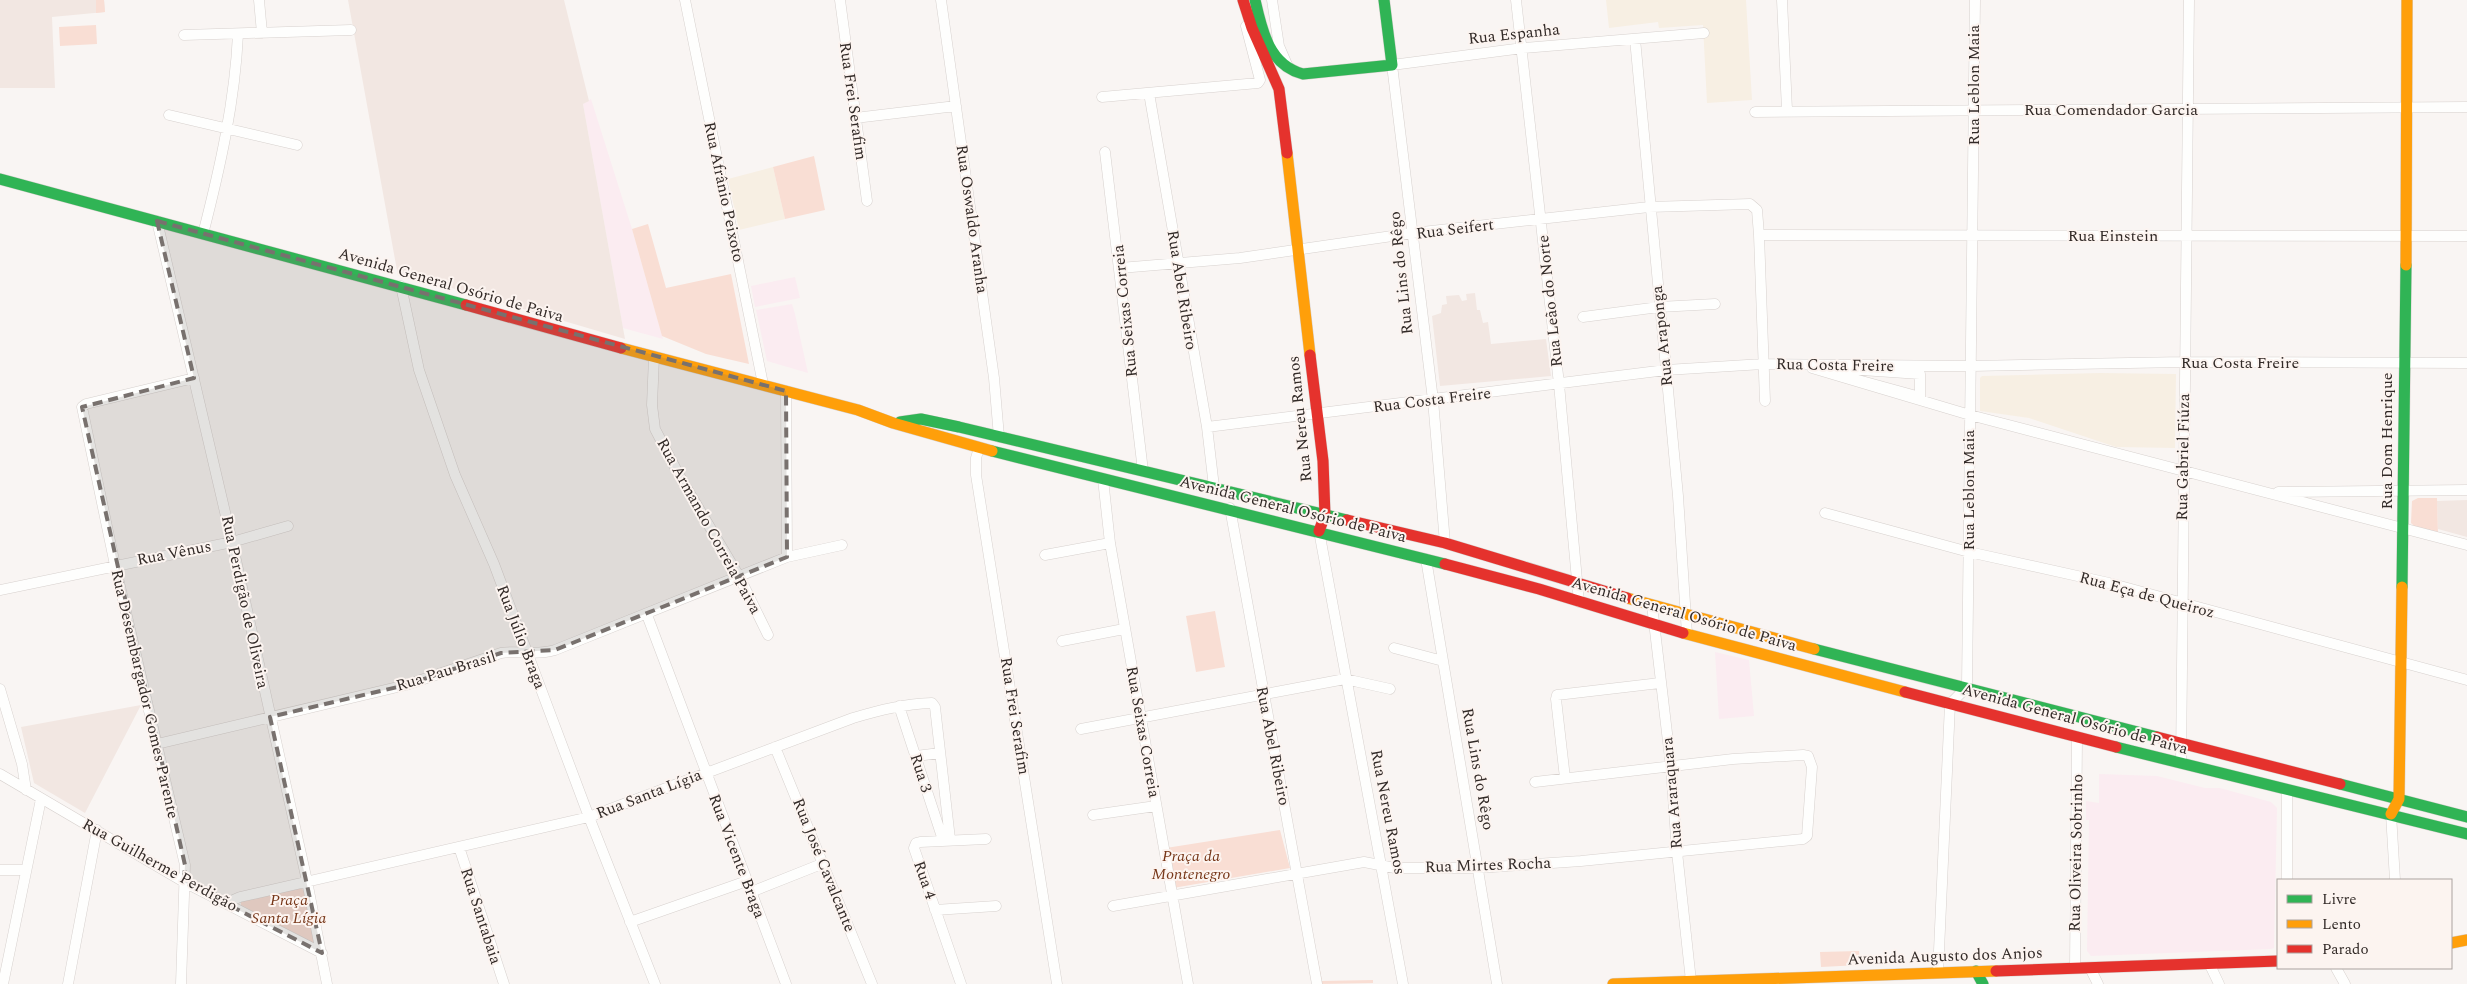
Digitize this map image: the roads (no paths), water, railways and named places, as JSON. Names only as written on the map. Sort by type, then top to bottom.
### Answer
[{"type":"main road","name":"Rua Lins do Rêgo","points":[[1384,0],[1392,65]]},
{"type":"main road","name":"Rua Dom Henrique","points":[[2391,814],[2399,799],[2402,663],[2407,0]]},
{"type":"main road","points":[[1248,3],[1278,62],[1291,72]]},
{"type":"main road","name":"Rua Nereu Ramos","points":[[1248,3],[1279,89],[1323,461],[1325,516],[1319,531]]},
{"type":"main road","name":"Rua Espanha","points":[[1291,72],[1328,72],[1392,65]]},
{"type":"main road","name":"Rua Espanha","points":[[1279,89],[1286,80],[1309,78],[1328,72]]},
{"type":"main road","name":"Avenida General Osório de Paiva","points":[[0,179],[401,286],[654,357],[786,390],[858,410],[894,423],[978,448],[1319,531],[1426,559],[1654,625],[2077,738],[2467,834]]},
{"type":"main road","name":"Avenida General Osório de Paiva","points":[[894,423],[921,420],[1214,487],[1325,516],[1445,543],[1687,616],[2467,816]]},
{"type":"main road","points":[[1764,654],[1768,636]]},
{"type":"main road","points":[[2452,943],[2467,940]]},
{"type":"main road","name":"Avenida Augusto dos Anjos","points":[[1615,984],[1860,979],[1938,972],[2277,961]]},
{"type":"main road","points":[[1976,971],[1983,984]]},
{"type":"street","points":[[259,0],[262,33]]},
{"type":"street","name":"Rua Afrânio Peixoto","points":[[685,0],[763,384]]},
{"type":"street","name":"Rua Frei Serafim","points":[[840,0],[867,201]]},
{"type":"street","name":"Rua Oswaldo Aranha","points":[[941,0],[994,378],[999,437]]},
{"type":"street","points":[[1272,0],[1279,46],[1291,72]]},
{"type":"street","name":"Rua Leão do Norte","points":[[1516,0],[1541,218],[1579,602]]},
{"type":"street","points":[[1782,0],[1787,110]]},
{"type":"street","name":"Rua Leblon Maia","points":[[1967,687],[1975,0]]},
{"type":"street","name":"Rua Gabriel Fiúza","points":[[2181,764],[2181,603],[2189,0]]},
{"type":"street","points":[[1102,97],[1255,84],[1260,80],[1248,3]]},
{"type":"street","points":[[184,35],[351,30]]},
{"type":"street","name":"Rua Espanha","points":[[1392,65],[1522,48],[1704,33]]},
{"type":"street","points":[[203,234],[227,129],[236,68],[238,34]]},
{"type":"street","name":"Rua Araponga","points":[[1635,39],[1649,207],[1666,370],[1687,634]]},
{"type":"street","name":"Rua Lins do Rêgo","points":[[1392,65],[1433,400],[1445,543]]},
{"type":"street","name":"Rua Abel Ribeiro","points":[[1149,93],[1207,427],[1214,487]]},
{"type":"street","points":[[855,118],[956,106]]},
{"type":"street","name":"Rua Comendador Garcia","points":[[1755,112],[1787,110],[2187,110],[2467,107]]},
{"type":"street","points":[[170,115],[297,146]]},
{"type":"street","name":"Rua Seixas Correia","points":[[1105,152],[1120,268],[1142,471]]},
{"type":"street","name":"Rua Seifert","points":[[1120,268],[1240,258],[1298,248],[1413,233],[1649,207],[1750,204],[1757,210],[1759,235]]},
{"type":"street","name":"Rua Perdigão de Oliveira","points":[[157,221],[232,542],[308,881],[326,984]]},
{"type":"street","points":[[1759,235],[1765,401]]},
{"type":"street","name":"Rua Einstein","points":[[1759,235],[2467,236]]},
{"type":"street","name":"Rua Júlio Braga","points":[[401,286],[419,370],[455,475],[494,564],[589,817],[655,984]]},
{"type":"street","points":[[1582,317],[1659,307],[1715,304]]},
{"type":"street","name":"Rua Armando Correia Paiva","points":[[654,357],[652,405],[655,428],[679,475],[740,578],[768,635]]},
{"type":"street","name":"Rua Costa Freire","points":[[1207,427],[1666,370],[1763,364],[1970,366],[2184,362],[2467,363]]},
{"type":"street","points":[[1800,365],[1970,415],[2269,492],[2332,512],[2467,546]]},
{"type":"street","points":[[1847,369],[1920,374],[1920,396],[1847,377],[1843,372],[1847,369]]},
{"type":"street","name":"Rua Desembargador Gomes Parente","points":[[181,984],[184,865],[115,565],[82,407],[86,404],[194,378]]},
{"type":"street","points":[[786,390],[787,557]]},
{"type":"street","name":"Rua Frei Serafim","points":[[978,448],[976,476],[1057,984]]},
{"type":"street","name":"Rua Seixas Correia","points":[[1103,479],[1110,543],[1124,629],[1188,984]]},
{"type":"street","points":[[2269,492],[2467,490]]},
{"type":"street","name":"Rua Abel Ribeiro","points":[[1230,508],[1317,984]]},
{"type":"street","name":"Rua Eça de Queiroz","points":[[1825,513],[1969,552],[2109,583],[2467,680]]},
{"type":"street","name":"Rua Vênus","points":[[0,590],[232,542],[288,526]]},
{"type":"street","name":"Rua Nereu Ramos","points":[[1319,531],[1380,864],[1387,888],[1403,984]]},
{"type":"street","points":[[1046,555],[1110,543]]},
{"type":"street","name":"Rua Pau Brasil","points":[[157,744],[406,684],[501,653],[515,651],[527,655],[555,650],[740,578],[787,557],[842,545]]},
{"type":"street","name":"Rua Lins do Rêgo","points":[[1426,559],[1497,984]]},
{"type":"street","name":"Rua Araraquara","points":[[1652,605],[1671,767],[1677,852],[1691,981]]},
{"type":"street","name":"Rua Vicente Braga","points":[[647,615],[786,984]]},
{"type":"street","points":[[1062,641],[1124,629]]},
{"type":"street","points":[[1394,648],[1443,661]]},
{"type":"street","points":[[1081,729],[1346,679],[1390,689]]},
{"type":"street","points":[[1565,778],[1557,695],[1660,683]]},
{"type":"street","points":[[1938,972],[1950,704],[1967,687]]},
{"type":"street","points":[[0,689],[22,764],[26,790]]},
{"type":"street","name":"Rua Santa Lígia","points":[[226,903],[240,897],[589,817],[853,718],[899,706],[916,704],[934,705],[939,728],[946,839]]},
{"type":"street","name":"Rua 3","points":[[899,706],[946,839]]},
{"type":"street","name":"Rua Oliveira Sobrinho","points":[[2075,968],[2077,738]]},
{"type":"street","name":"Rua José Cavalcante","points":[[774,747],[824,863],[872,984]]},
{"type":"street","points":[[916,756],[940,753]]},
{"type":"street","name":"Rua Mirtes Rocha","points":[[1113,906],[1364,862],[1395,868],[1478,868],[1677,852],[1806,838],[1812,762],[1806,755],[1733,759],[1671,767]]},
{"type":"street","points":[[1535,782],[1671,767]]},
{"type":"street","name":"Rua Guilherme Perdigão","points":[[0,774],[184,882],[322,953]]},
{"type":"street","points":[[2287,790],[2287,879]]},
{"type":"street","points":[[2,984],[24,870],[41,799]]},
{"type":"street","points":[[1094,815],[1156,806]]},
{"type":"street","points":[[2391,814],[2395,879]]},
{"type":"street","points":[[68,984],[97,830]]},
{"type":"street","name":"Rua 4","points":[[961,984],[914,848],[916,843],[920,842],[946,839],[986,839]]},
{"type":"street","name":"Rua Santabaia","points":[[459,848],[504,984]]},
{"type":"street","points":[[751,892],[824,863]]},
{"type":"street","points":[[0,870],[24,870]]},
{"type":"street","points":[[630,922],[747,881]]},
{"type":"street","points":[[935,910],[996,906]]},
{"type":"street","points":[[2209,964],[2219,984]]},
{"type":"street","points":[[2090,968],[2098,984]]},
{"type":"street","points":[[2337,969],[2345,984]]},
{"type":"park label","name":"Praça da Montenegro","points":[[1191,865]]},
{"type":"park label","name":"Praça Santa Lígia","points":[[289,909]]}]
